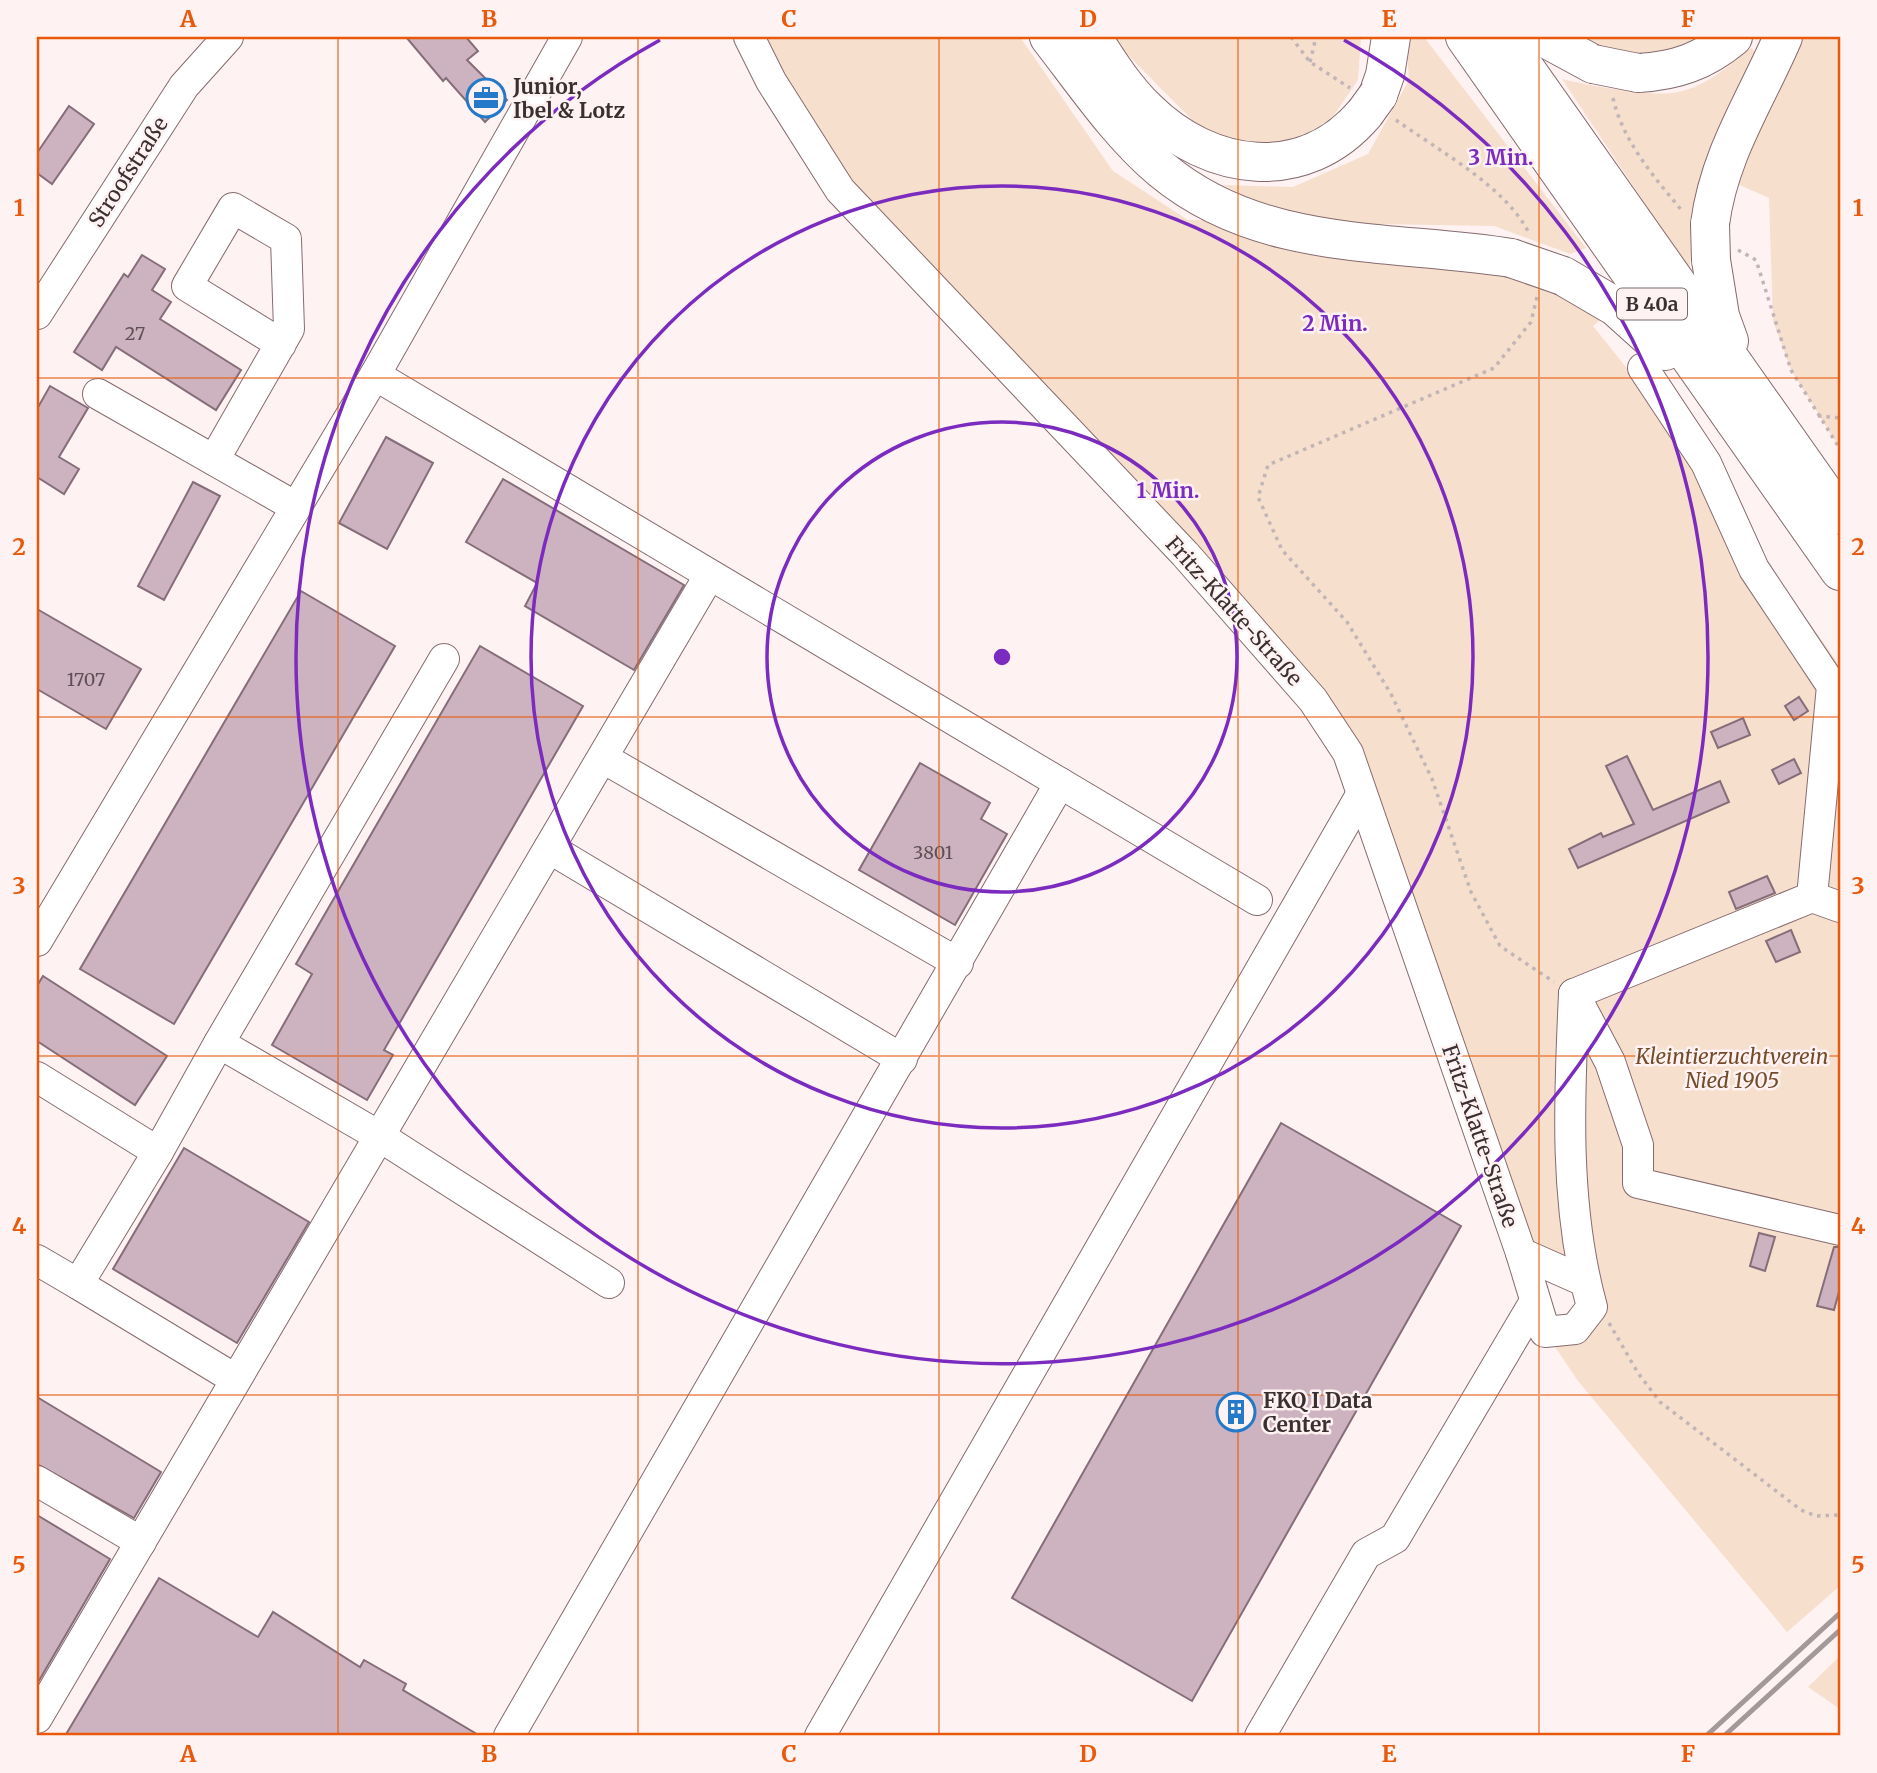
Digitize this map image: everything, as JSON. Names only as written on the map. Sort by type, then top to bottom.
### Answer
[{"type":"highway","points":[[1049,37],[1138,146],[1162,169],[1218,206],[1249,220],[1320,238],[1522,249],[1551,281],[1616,307],[1730,388]]},
{"type":"highway","points":[[1092,37],[1126,86],[1167,128],[1188,141],[1230,158],[1252,162],[1296,159],[1335,142],[1370,102],[1385,75],[1391,37]]},
{"type":"highway","name":"B 40a","points":[[1465,37],[1730,388],[1840,514]]},
{"type":"highway","name":"B 40a","points":[[1503,37],[1730,388],[1840,571]]},
{"type":"highway","points":[[1543,37],[1614,75],[1665,71],[1691,64],[1715,52],[1733,37]]},
{"type":"highway","points":[[1730,388],[1710,237],[1713,202],[1729,146],[1783,37]]},
{"type":"street","name":"Stroofstraße","points":[[37,314],[184,86],[228,37]]},
{"type":"street","points":[[37,941],[375,375],[567,37]]},
{"type":"street","name":"Fritz-Klatte-Straße","points":[[749,37],[772,81],[840,190],[1185,554],[1313,700],[1348,753],[1521,1253],[1545,1332],[1575,1329],[1588,1294],[1521,1253]]},
{"type":"street","points":[[214,460],[281,344]]},
{"type":"street","points":[[1643,369],[1706,463],[1754,569],[1832,687],[1812,897]]},
{"type":"street","points":[[375,375],[1257,900]]},
{"type":"street","points":[[98,394],[296,507]]},
{"type":"street","points":[[37,1718],[234,1379],[709,576]]},
{"type":"street","points":[[78,1284],[158,1152],[444,659]]},
{"type":"street","points":[[603,758],[958,963]]},
{"type":"street","points":[[509,1736],[1060,783]]},
{"type":"street","points":[[820,1736],[1361,795]]},
{"type":"street","points":[[549,849],[902,1059]]},
{"type":"street","points":[[1574,994],[1812,897],[1840,907]]},
{"type":"street","points":[[1574,994],[1614,1074],[1638,1145],[1638,1183],[1840,1230]]},
{"type":"street","points":[[1574,994],[1570,1069],[1572,1181],[1588,1294]]},
{"type":"street","points":[[219,1043],[379,1136],[609,1283]]},
{"type":"street","points":[[37,1077],[158,1152]]},
{"type":"street","points":[[37,1260],[234,1379]]},
{"type":"street","points":[[1260,1736],[1366,1554],[1395,1538],[1534,1303]]},
{"type":"street","points":[[37,1481],[141,1542]]},
{"type":"path","points":[[1291,37],[1310,62],[1498,193],[1523,222],[1522,249]]},
{"type":"path","points":[[1310,62],[1316,37]]},
{"type":"path","points":[[1614,75],[1617,115],[1642,161],[1710,237],[1756,261],[1791,370],[1817,416],[1840,449]]},
{"type":"path","points":[[1551,281],[1531,322],[1494,368],[1268,465],[1258,497],[1282,551],[1347,622],[1391,694],[1432,779],[1471,892],[1500,946],[1574,994]]},
{"type":"path","points":[[1817,416],[1840,418]]},
{"type":"path","points":[[1588,1294],[1609,1323],[1638,1373],[1660,1402],[1801,1510],[1815,1516],[1840,1515]]},
{"type":"green space","name":"Kleintierzuchtverein Nied 1905","points":[[749,37],[1020,37],[1113,171],[1188,220],[1249,220],[1414,247],[1616,307],[1593,326],[1634,377],[1840,666],[1840,1586],[1787,1632],[1578,1381],[1545,1332],[1576,1329],[1585,1281],[1521,1253],[1348,753],[840,190]]},
{"type":"green space","points":[[1110,37],[1361,37],[1358,80],[1332,118],[1290,144],[1237,144],[1202,130]]},
{"type":"green space","points":[[1406,37],[1424,37],[1586,248],[1570,254],[1494,226],[1375,224],[1288,218],[1223,185],[1293,187],[1368,154],[1409,80]]},
{"type":"green space","points":[[1573,37],[1702,37],[1690,47],[1675,53],[1643,55],[1579,41]]},
{"type":"green space","points":[[1783,37],[1840,37],[1840,449],[1791,370],[1773,321],[1769,198],[1719,176]]},
{"type":"green space","points":[[1751,48],[1760,56],[1699,194],[1689,270],[1562,79],[1632,91],[1671,93],[1704,82]]},
{"type":"green space","points":[[1840,1656],[1840,1709],[1808,1687]]},
{"type":"building","points":[[406,37],[466,37],[478,51],[467,60],[507,100],[485,122],[446,78],[443,81]]},
{"type":"building","points":[[69,106],[94,124],[52,184],[37,173],[37,153]]},
{"type":"building","points":[[142,255],[165,269],[152,290],[171,302],[160,319],[241,370],[216,410],[116,347],[102,370],[74,352],[124,274],[128,277]]},
{"type":"building","points":[[50,386],[88,408],[59,457],[79,469],[64,494],[37,477],[37,409]]},
{"type":"building","points":[[386,437],[433,463],[387,549],[339,523]]},
{"type":"building","points":[[503,479],[684,585],[634,670],[525,606],[537,583],[466,542]]},
{"type":"building","points":[[193,482],[220,496],[164,600],[138,586]]},
{"type":"building","points":[[301,591],[395,646],[174,1024],[80,969]]},
{"type":"building","points":[[37,609],[141,669],[106,729],[37,689]]},
{"type":"building","points":[[480,646],[583,706],[384,1050],[393,1055],[367,1100],[272,1045],[312,974],[296,964]]},
{"type":"building","points":[[1799,697],[1808,711],[1794,720],[1785,706]]},
{"type":"building","points":[[1743,718],[1750,735],[1718,748],[1711,732]]},
{"type":"building","points":[[1627,756],[1653,810],[1720,781],[1729,802],[1578,868],[1569,849],[1601,833],[1603,837],[1634,824],[1606,766]]},
{"type":"building","points":[[1794,759],[1801,773],[1779,784],[1772,770]]},
{"type":"building","points":[[920,763],[990,803],[981,819],[1007,834],[955,925],[859,870]]},
{"type":"building","points":[[1767,876],[1775,893],[1736,909],[1729,892]]},
{"type":"building","points":[[1791,930],[1800,952],[1776,962],[1766,941]]},
{"type":"building","points":[[43,976],[167,1056],[135,1105],[37,1041],[37,986]]},
{"type":"building","name":"FKQ I Data Center","points":[[1281,1123],[1461,1226],[1192,1701],[1012,1598]]},
{"type":"building","points":[[184,1148],[309,1222],[237,1343],[113,1269]]},
{"type":"building","points":[[1759,1233],[1775,1237],[1765,1271],[1750,1266]]},
{"type":"building","points":[[1834,1247],[1840,1247],[1840,1288],[1834,1310],[1817,1306]]},
{"type":"building","points":[[37,1397],[161,1472],[134,1518],[37,1464]]},
{"type":"building","points":[[37,1515],[110,1559],[37,1684]]},
{"type":"building","points":[[159,1578],[258,1637],[273,1612],[360,1667],[364,1660],[406,1684],[403,1690],[480,1736],[65,1736]]},
{"type":"railway","points":[[1706,1736],[1840,1613]]},
{"type":"railway","points":[[1724,1736],[1840,1630]]},
{"type":"place","name":"Junior, Ibel & Lotz","points":[[486,98]]},
{"type":"place","name":"FKQ I Data Center","points":[[1236,1412]]}]
